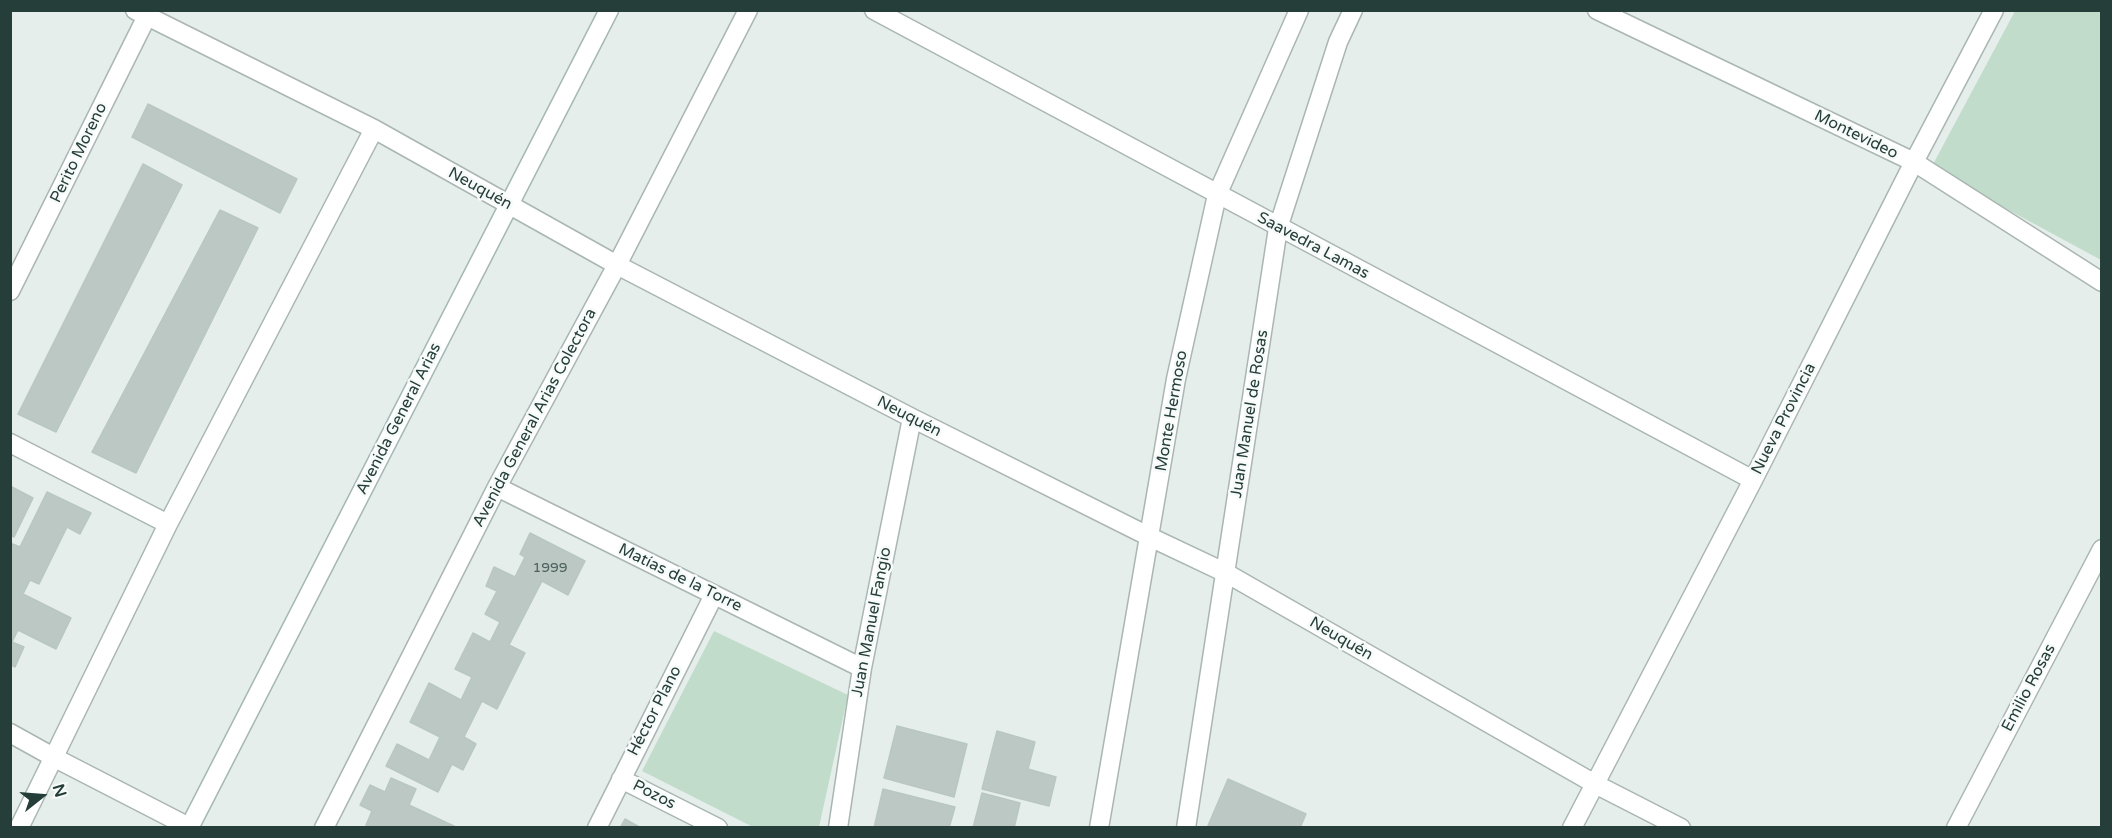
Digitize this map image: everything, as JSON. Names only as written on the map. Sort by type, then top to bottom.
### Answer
[{"type":"street","name":"Avenida General Arias","points":[[190,827],[609,10]]},
{"type":"street","name":"Avenida General Arias Colectora","points":[[324,828],[497,487],[616,265],[748,10]]},
{"type":"street","name":"Saavedra Lamas","points":[[874,10],[1278,228],[1754,480]]},
{"type":"street","name":"Monte Hermoso","points":[[1099,828],[1176,380],[1217,195],[1299,10]]},
{"type":"street","name":"Juan Manuel de Rosas","points":[[1186,828],[1278,228],[1338,42],[1353,10]]},
{"type":"street","name":"Montevideo","points":[[1597,10],[1626,17],[1914,162],[2102,282]]},
{"type":"street","name":"Nueva Provincia","points":[[1572,828],[1754,480],[1914,162],[1994,10]]},
{"type":"street","name":"Neuquén","points":[[141,13],[374,129],[616,265],[912,418],[1226,573],[1595,784],[1681,828]]},
{"type":"street","name":"Perito Moreno","points":[[10,291],[141,13]]},
{"type":"street","points":[[19,828],[168,524],[374,129]]},
{"type":"street","name":"Juan Manuel Fangio","points":[[838,828],[862,669],[912,418]]},
{"type":"street","points":[[10,443],[168,524]]},
{"type":"street","name":"Matías de la Torre","points":[[497,487],[862,669]]},
{"type":"street","name":"Emilio Rosas","points":[[1956,828],[2102,549]]},
{"type":"street","name":"Héctor Plano","points":[[597,828],[714,595]]},
{"type":"street","points":[[10,733],[190,827]]},
{"type":"street","name":"Pozos","points":[[621,779],[718,828]]},
{"type":"green space","points":[[2015,11],[2101,11],[2101,260],[1931,168]]},
{"type":"green space","points":[[714,631],[848,695],[819,827],[753,827],[642,771]]},
{"type":"building","points":[[148,104],[297,179],[280,213],[132,137]]},
{"type":"building","points":[[143,164],[182,185],[56,432],[18,414]]},
{"type":"building","points":[[220,210],[258,228],[136,473],[92,452]]},
{"type":"building","points":[[10,486],[33,498],[14,537],[10,535]]},
{"type":"building","points":[[47,492],[91,513],[80,534],[67,527],[39,584],[30,580],[23,594],[71,618],[56,649],[18,630],[12,642],[24,647],[15,667],[10,664],[10,543],[20,547]]},
{"type":"building","points":[[530,533],[585,561],[568,595],[542,581],[509,645],[525,653],[497,709],[482,701],[464,737],[476,744],[463,770],[452,764],[438,792],[386,766],[397,744],[429,760],[440,737],[410,722],[429,683],[461,700],[472,677],[455,669],[473,633],[490,642],[500,622],[485,614],[497,591],[486,586],[494,567],[515,577],[525,557],[520,554]]},
{"type":"building","points":[[897,726],[967,744],[954,797],[884,778]]},
{"type":"building","points":[[997,731],[1035,742],[1028,769],[1056,777],[1049,806],[982,789]]},
{"type":"building","points":[[391,778],[416,789],[409,805],[458,828],[373,828],[366,825],[372,811],[360,805],[370,785],[385,792]]},
{"type":"building","points":[[1228,779],[1306,814],[1300,828],[1207,828]]},
{"type":"building","points":[[883,789],[955,807],[949,828],[874,828]]},
{"type":"building","points":[[982,793],[1020,803],[1014,828],[973,828]]},
{"type":"building","points":[[625,819],[641,828],[620,828]]}]
